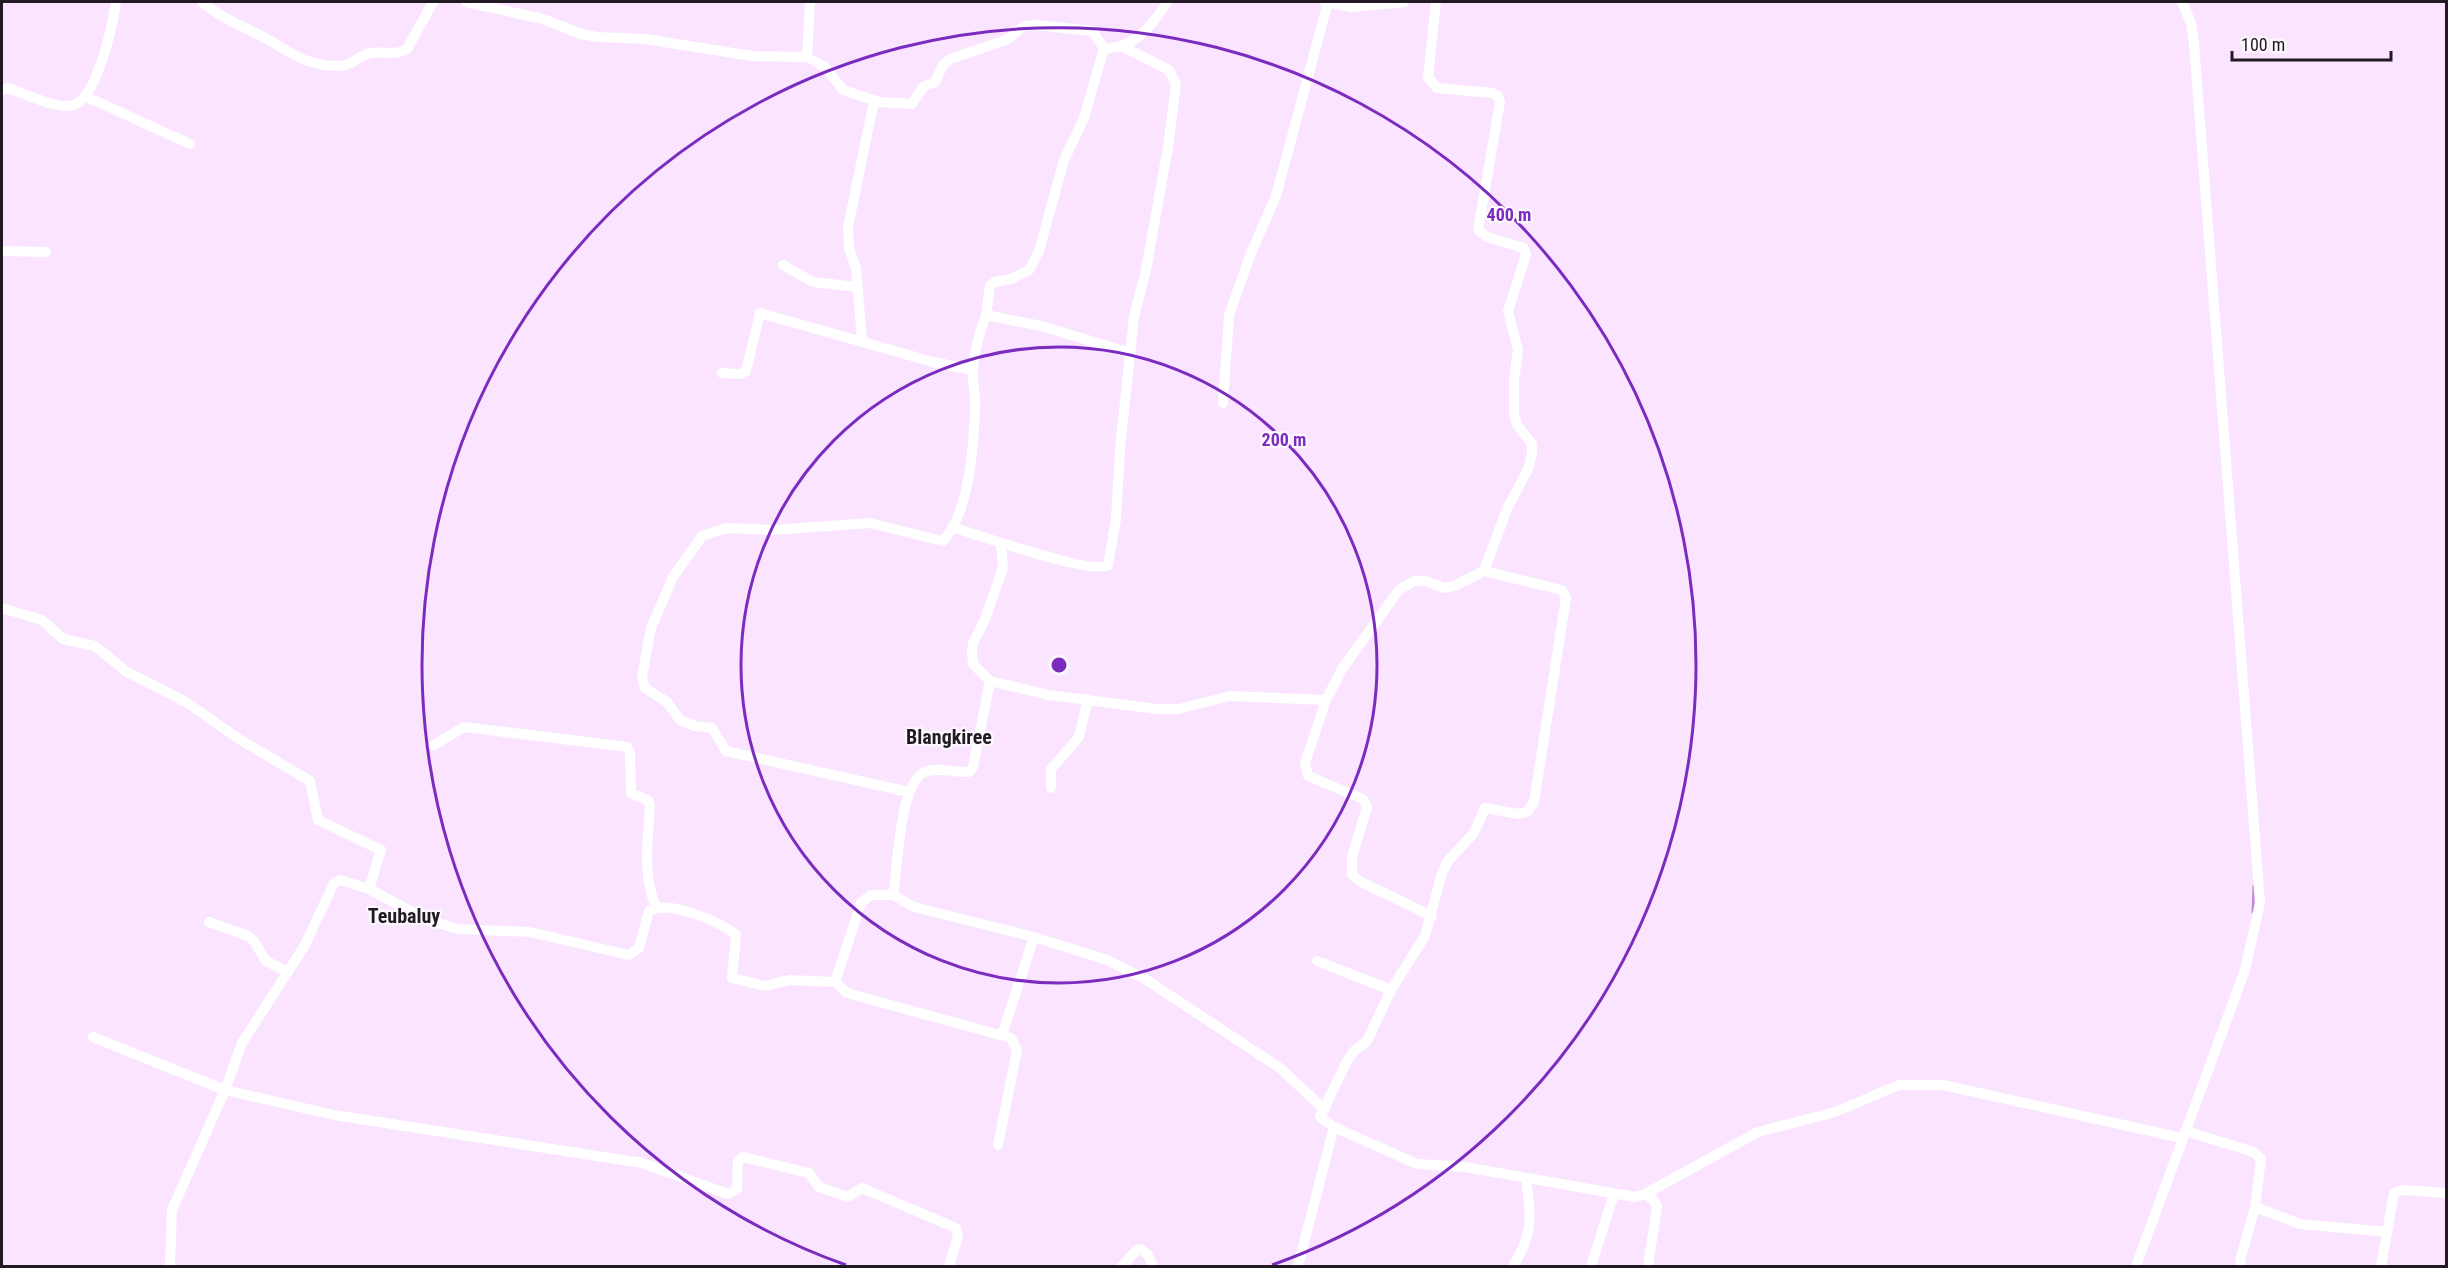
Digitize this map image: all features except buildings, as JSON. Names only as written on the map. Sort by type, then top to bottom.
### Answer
[{"type":"street","points":[[2,90],[8,88],[70,106],[78,104],[87,97],[111,37],[116,2]]},
{"type":"street","points":[[202,2],[224,19],[265,38],[293,57],[337,66],[346,65],[369,54],[401,53],[407,49],[433,2]]},
{"type":"street","points":[[465,2],[557,24],[598,37],[645,39],[733,54],[807,57],[825,67],[843,90],[874,100],[912,104],[923,87],[935,82],[943,65],[950,59],[1006,40],[1024,26],[1036,25],[1092,31],[1104,48]]},
{"type":"street","points":[[807,57],[810,2]]},
{"type":"street","points":[[1104,48],[1122,46],[1151,25],[1167,2]]},
{"type":"street","points":[[1223,403],[1229,315],[1276,196],[1326,2],[1352,7],[1404,2]]},
{"type":"street","points":[[1436,2],[1428,77],[1431,83],[1437,88],[1492,93],[1500,99],[1496,140],[1481,205],[1478,230],[1487,237],[1524,248],[1526,255],[1508,311],[1518,350],[1514,381],[1514,414],[1517,425],[1532,444],[1532,452],[1529,467],[1507,509],[1484,571]]},
{"type":"street","points":[[2136,1266],[2245,970],[2260,903],[2210,218],[2194,44],[2191,23],[2182,2]]},
{"type":"street","points":[[952,527],[1097,569],[1108,565],[1116,519],[1120,448],[1134,317],[1146,270],[1168,147],[1176,84],[1169,70],[1122,46]]},
{"type":"street","points":[[909,792],[726,751],[712,728],[687,724],[675,715],[667,702],[645,688],[644,665],[651,628],[673,577],[702,536],[726,528],[773,530],[870,523],[943,541],[952,527],[968,478],[975,404],[973,370],[986,315],[985,303],[990,286],[995,282],[1011,279],[1029,270],[1039,251],[1064,160],[1084,118],[1104,48]]},
{"type":"street","points":[[87,97],[190,144]]},
{"type":"street","points":[[862,340],[856,268],[849,249],[848,227],[874,100]]},
{"type":"street","points":[[2,251],[46,252]]},
{"type":"street","points":[[783,265],[813,282],[857,287]]},
{"type":"street","points":[[722,373],[740,374],[746,371],[760,313],[862,340],[933,362],[973,370]]},
{"type":"street","points":[[986,315],[1041,326],[1131,353]]},
{"type":"street","points":[[1001,543],[1003,568],[985,620],[973,643],[972,654],[974,664],[990,681],[1048,695],[1157,709],[1178,709],[1230,696],[1326,700]]},
{"type":"street","points":[[1432,916],[1359,881],[1352,874],[1352,857],[1367,807],[1363,799],[1308,776],[1305,771],[1305,763],[1326,700],[1342,669],[1406,584],[1426,581],[1444,588],[1454,586],[1484,571],[1562,590],[1565,594],[1539,763],[1538,784],[1528,811],[1519,814],[1485,808],[1474,833],[1448,861],[1442,873],[1432,916],[1425,936],[1391,990],[1367,1041],[1354,1051],[1347,1061],[1320,1117],[1334,1127],[1417,1164],[1465,1167],[1635,1197],[1646,1194],[1758,1132],[1835,1112],[1899,1085],[1927,1083],[1943,1085],[2184,1135],[2254,1152],[2261,1159],[2255,1207],[2240,1261],[2241,1266]]},
{"type":"street","points":[[2,608],[42,620],[57,636],[95,646],[112,662],[186,702],[239,739],[310,781],[318,820],[381,850],[369,890]]},
{"type":"street","points":[[893,896],[903,808],[912,784],[922,773],[969,772],[973,767],[990,681]]},
{"type":"street","points":[[1051,788],[1051,769],[1079,737],[1088,699]]},
{"type":"street","points":[[434,745],[453,732],[471,727],[627,747],[630,753],[632,793],[649,801],[650,806],[647,865],[651,895],[656,907]]},
{"type":"street","points":[[170,1266],[172,1210],[225,1090],[242,1043],[305,945],[334,884],[343,881],[369,890],[423,918],[457,929],[530,932],[620,955],[638,951],[648,913],[656,907],[685,910],[734,932],[737,939],[731,974],[734,980],[765,986],[789,980],[835,982],[847,993],[1011,1038],[1017,1050],[998,1145]]},
{"type":"street","points":[[835,982],[861,903],[871,895],[893,896],[914,907],[1034,937],[1107,960],[1145,979],[1280,1068],[1324,1109]]},
{"type":"street","points":[[209,922],[248,936],[254,941],[266,961],[288,972]]},
{"type":"street","points":[[1002,1035],[1034,937]]},
{"type":"street","points":[[1317,961],[1391,990]]},
{"type":"street","points":[[93,1037],[225,1090],[334,1115],[642,1163],[728,1194],[737,1189],[738,1161],[743,1157],[809,1173],[819,1187],[845,1197],[852,1196],[862,1188],[956,1228],[958,1237],[949,1266]]},
{"type":"street","points":[[1298,1266],[1334,1127]]},
{"type":"street","points":[[1513,1266],[1524,1248],[1530,1229],[1526,1178]]},
{"type":"street","points":[[2381,1266],[2394,1193],[2403,1190],[2446,1194]]},
{"type":"street","points":[[1591,1266],[1614,1194]]},
{"type":"street","points":[[1646,1194],[1653,1199],[1657,1208],[1648,1266]]},
{"type":"street","points":[[2255,1207],[2300,1224],[2387,1232]]},
{"type":"street","points":[[1122,1266],[1137,1250],[1141,1249],[1148,1255],[1152,1266]]},
{"type":"waterway","points":[[2253,912],[2254,886]]},
{"type":"district","name":"Blangkiree","points":[[949,737]]},
{"type":"district","name":"Teubaluy","points":[[404,916]]}]
